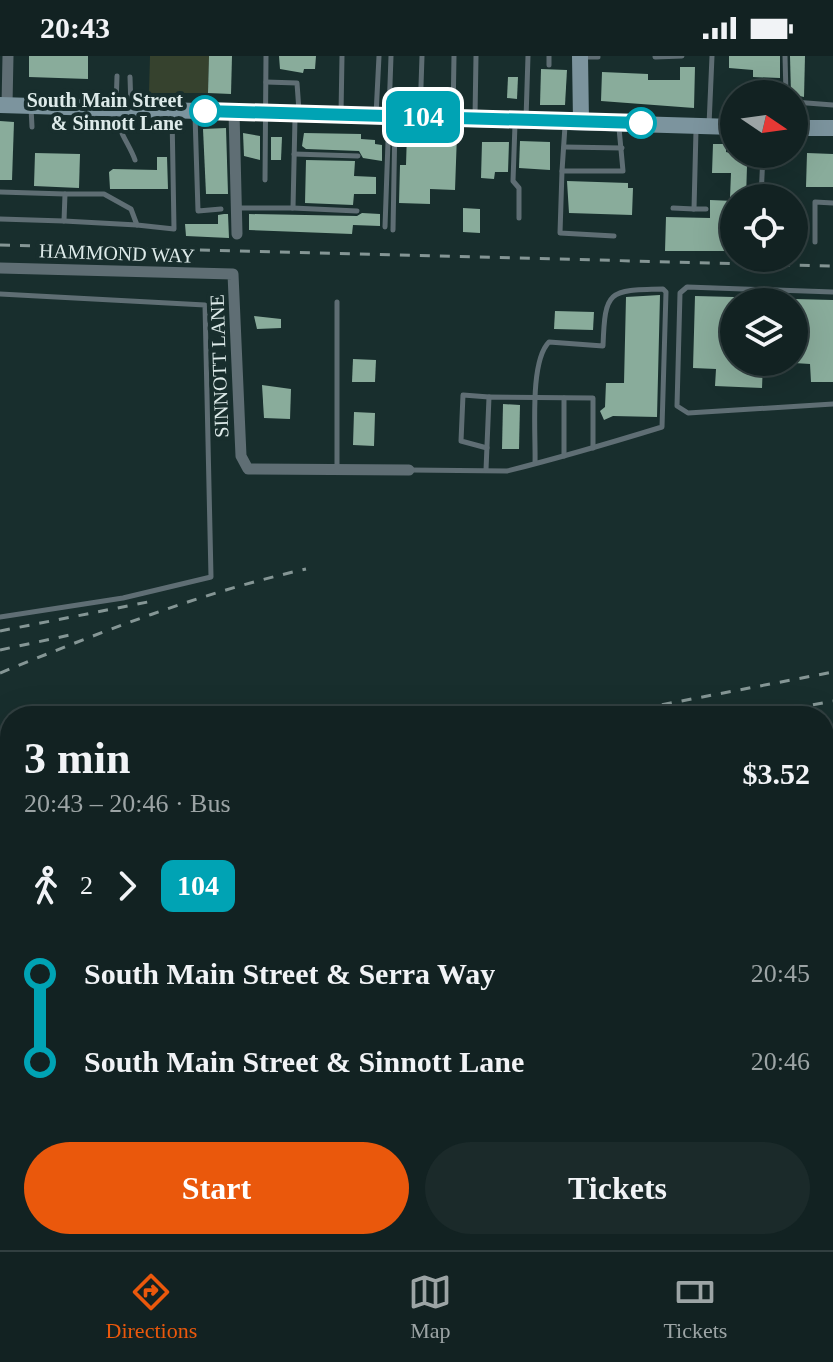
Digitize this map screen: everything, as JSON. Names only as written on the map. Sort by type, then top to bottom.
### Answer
[{"type":"main road","points":[[573,121],[580,56]]},
{"type":"main road","points":[[3,105],[420,117],[463,121],[703,126],[720,124]]},
{"type":"main road","points":[[808,128],[833,128]]},
{"type":"street","points":[[3,105],[8,56]]},
{"type":"street","points":[[234,112],[237,234]]},
{"type":"street","name":"HAMMOND WAY","points":[[0,268],[233,274]]},
{"type":"street","name":"SINNOTT LANE","points":[[233,274],[241,456],[248,469],[337,470]]},
{"type":"street","points":[[337,470],[409,470]]},
{"type":"lane","points":[[265,180],[266,56]]},
{"type":"lane","points":[[341,115],[342,56]]},
{"type":"lane","points":[[379,56],[387,116],[393,230]]},
{"type":"lane","points":[[385,227],[391,56]]},
{"type":"lane","points":[[420,117],[422,56]]},
{"type":"lane","points":[[454,56],[463,121]]},
{"type":"lane","points":[[463,121],[476,56]]},
{"type":"lane","points":[[519,218],[519,188],[513,181],[528,56]]},
{"type":"lane","points":[[549,56],[549,65]]},
{"type":"lane","points":[[580,56],[598,57]]},
{"type":"lane","points":[[655,57],[682,56]]},
{"type":"lane","points":[[694,209],[712,56]]},
{"type":"lane","points":[[785,56],[786,80]]},
{"type":"lane","points":[[117,76],[121,108]]},
{"type":"lane","points":[[130,77],[117,122],[135,160]]},
{"type":"lane","points":[[266,82],[297,83],[293,208]]},
{"type":"lane","points":[[808,104],[833,105]]},
{"type":"lane","points":[[31,106],[32,127]]},
{"type":"lane","points":[[93,108],[93,127]]},
{"type":"lane","points":[[0,219],[174,229],[172,110]]},
{"type":"lane","points":[[195,110],[198,211],[221,209]]},
{"type":"lane","points":[[573,121],[564,147],[560,233],[614,236]]},
{"type":"lane","points":[[562,171],[623,171],[619,123]]},
{"type":"lane","points":[[564,147],[622,148]]},
{"type":"lane","points":[[294,154],[358,156]]},
{"type":"lane","points":[[0,192],[104,194],[131,209],[137,225]]},
{"type":"lane","points":[[64,221],[65,194]]},
{"type":"lane","points":[[815,242],[815,202],[833,203]]},
{"type":"lane","points":[[236,208],[357,211]]},
{"type":"lane","points":[[673,208],[706,209]]},
{"type":"lane","points":[[833,292],[687,287],[680,293],[677,406],[688,413],[833,404]]},
{"type":"lane","points":[[409,470],[507,471],[535,464],[593,448],[662,427],[666,292],[623,289],[610,299],[604,308],[603,346],[549,342],[543,348],[539,362],[535,464]]},
{"type":"lane","points":[[0,294],[205,305],[211,577],[123,598],[0,617]]},
{"type":"lane","points":[[337,302],[337,470]]},
{"type":"lane","points":[[487,448],[461,441],[463,395],[593,398],[593,448]]},
{"type":"lane","points":[[486,470],[489,397]]},
{"type":"lane","points":[[564,398],[564,456]]},
{"type":"green space","points":[[150,56],[209,56],[208,93],[149,93]]},
{"type":"building","points":[[29,56],[88,56],[88,79],[29,77]]},
{"type":"building","points":[[209,56],[232,56],[231,94],[208,93]]},
{"type":"building","points":[[279,56],[316,56],[315,69],[304,69],[303,73],[280,69]]},
{"type":"building","points":[[729,56],[780,56],[780,78],[753,77],[753,70],[729,68]]},
{"type":"building","points":[[790,56],[805,56],[804,80],[791,80]]},
{"type":"building","points":[[680,67],[695,67],[694,108],[601,101],[602,72],[648,74],[648,80],[680,80]]},
{"type":"building","points":[[541,69],[567,70],[565,105],[540,105]]},
{"type":"building","points":[[508,77],[518,77],[517,99],[507,98]]},
{"type":"building","points":[[0,121],[14,122],[12,180],[0,180]]},
{"type":"building","points":[[226,128],[228,194],[206,194],[203,129]]},
{"type":"building","points":[[243,133],[260,136],[260,160],[244,156]]},
{"type":"building","points":[[304,133],[361,134],[361,139],[375,140],[375,144],[382,145],[382,161],[363,158],[359,151],[306,149],[302,146]]},
{"type":"building","points":[[407,133],[457,134],[455,190],[430,189],[430,204],[399,203],[400,165],[406,165]]},
{"type":"building","points":[[271,137],[282,137],[281,160],[271,160]]},
{"type":"building","points":[[520,141],[550,142],[550,170],[519,168]]},
{"type":"building","points":[[482,142],[509,142],[508,172],[495,172],[494,179],[481,178]]},
{"type":"building","points":[[713,144],[720,144],[720,168],[747,168],[746,184],[731,184],[731,173],[712,173]]},
{"type":"building","points":[[35,153],[80,154],[79,188],[34,186]]},
{"type":"building","points":[[808,153],[833,154],[833,187],[808,187]]},
{"type":"building","points":[[157,157],[167,157],[168,189],[110,189],[109,172],[113,169],[157,170]]},
{"type":"building","points":[[306,160],[355,161],[354,176],[376,177],[376,194],[354,194],[353,205],[305,203]]},
{"type":"building","points":[[567,181],[628,183],[628,188],[633,188],[632,215],[569,213]]},
{"type":"building","points":[[710,200],[720,200],[720,251],[665,251],[666,217],[710,218]]},
{"type":"building","points":[[463,208],[480,209],[480,233],[463,232]]},
{"type":"building","points":[[362,213],[380,214],[380,226],[353,225],[352,234],[249,230],[249,214],[357,216]]},
{"type":"building","points":[[228,214],[229,238],[186,236],[185,224],[218,224],[218,215]]},
{"type":"building","points":[[660,295],[657,417],[613,416],[604,420],[600,411],[605,407],[606,383],[624,383],[626,297]]},
{"type":"building","points":[[695,296],[720,297],[720,376],[762,376],[762,388],[715,386],[716,369],[693,368]]},
{"type":"building","points":[[808,299],[833,300],[833,382],[811,382]]},
{"type":"building","points":[[555,311],[594,312],[593,330],[554,329]]},
{"type":"building","points":[[254,316],[281,319],[281,328],[257,329]]},
{"type":"building","points":[[353,359],[376,360],[375,382],[352,382]]},
{"type":"building","points":[[262,385],[291,389],[290,419],[264,418]]},
{"type":"building","points":[[503,404],[520,405],[519,449],[502,449]]},
{"type":"building","points":[[354,412],[375,413],[374,446],[353,445]]},
{"type":"railway","points":[[0,245],[833,266]]},
{"type":"railway","points":[[0,673],[189,602],[306,569]]},
{"type":"railway","points":[[0,631],[153,601]]},
{"type":"railway","points":[[0,650],[70,635]]},
{"type":"railway","points":[[655,706],[833,672]]},
{"type":"railway","points":[[807,706],[833,701]]},
{"type":"bus line","name":"104","points":[[205,111],[641,123]]},
{"type":"place","name":"South Main Street & Sinnott Lane","points":[[205,111]]}]
